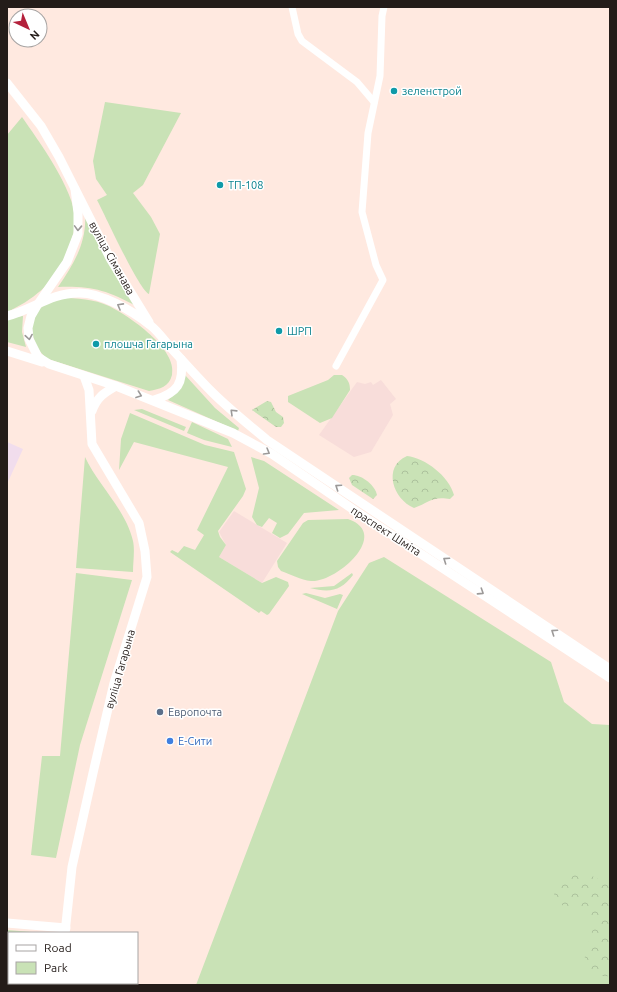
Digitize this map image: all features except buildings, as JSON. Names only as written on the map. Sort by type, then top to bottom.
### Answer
[{"type":"main road","name":"вуліца Сіманава","points":[[7,83],[41,126],[111,260],[151,325]]},
{"type":"main road","name":"вуліца Сіманава","points":[[49,364],[38,357],[29,339],[28,328],[31,316],[38,304],[68,262],[78,234],[78,213],[75,189]]},
{"type":"main road","points":[[7,316],[21,313],[50,298],[63,294],[80,292],[95,295],[116,304],[151,325]]},
{"type":"main road","name":"праспект Шміта","points":[[151,325],[181,359],[237,416],[267,440],[610,669]]},
{"type":"main road","points":[[7,351],[49,364]]},
{"type":"main road","points":[[154,400],[165,397],[175,390],[181,381],[181,359]]},
{"type":"main road","name":"праспект Шміта","points":[[49,364],[154,400],[233,433],[272,454],[354,510],[610,678]]},
{"type":"main road","name":"вуліца Гагарына","points":[[65,931],[72,867],[93,773],[114,683],[138,610],[147,577],[146,551],[139,522],[92,444],[89,390],[84,376]]},
{"type":"main road","points":[[90,416],[96,400],[101,395],[116,386]]},
{"type":"main road","points":[[7,923],[65,931]]},
{"type":"street","points":[[292,7],[298,34],[302,41],[357,82],[374,102]]},
{"type":"street","points":[[336,366],[382,280],[376,265],[362,212],[368,133],[380,76],[382,16],[384,7]]},
{"type":"shaded area","points":[[381,380],[396,399],[390,404],[393,415],[371,452],[354,457],[319,435],[357,382],[365,384],[371,382],[373,385]]},
{"type":"shaded area","points":[[7,442],[23,449],[7,484]]},
{"type":"shaded area","points":[[234,511],[287,543],[262,583],[219,557],[226,545],[219,532]]},
{"type":"green space","points":[[105,102],[181,113],[143,185],[133,193],[151,217],[160,234],[149,294],[144,289],[130,266],[97,200],[107,195],[96,179],[93,161]]},
{"type":"green space","points":[[22,117],[55,167],[63,182],[74,210],[75,226],[65,257],[55,275],[34,296],[7,312],[7,135]]},
{"type":"green space","points":[[85,214],[136,306],[116,296],[90,288],[58,287],[74,261],[82,243]]},
{"type":"green space","name":"плошча Гагарына","points":[[60,298],[85,299],[109,306],[139,325],[160,344],[168,355],[172,365],[172,375],[169,382],[160,388],[149,391],[48,359],[42,354],[34,341],[32,326],[37,312],[43,306]]},
{"type":"green space","points":[[23,316],[22,332],[26,347],[7,342],[7,318]]},
{"type":"green space","points":[[185,375],[215,408],[239,428],[238,431],[168,400],[179,390]]},
{"type":"green space","points":[[334,375],[342,375],[346,378],[349,383],[350,390],[332,418],[320,423],[288,402],[288,396],[328,380]]},
{"type":"green space","points":[[267,401],[271,402],[276,412],[283,417],[284,423],[281,427],[276,427],[252,410]]},
{"type":"green space","points":[[142,409],[186,427],[184,431],[134,410]]},
{"type":"green space","points":[[130,413],[205,445],[234,452],[246,489],[243,496],[218,531],[220,537],[226,545],[219,557],[262,583],[276,577],[288,582],[289,586],[269,614],[267,615],[261,611],[259,613],[170,552],[172,550],[178,553],[184,546],[195,550],[204,535],[197,530],[228,467],[134,442],[119,470],[121,439]]},
{"type":"green space","points":[[192,422],[228,439],[232,447],[204,440],[187,433]]},
{"type":"green space","points":[[407,456],[421,460],[435,469],[447,481],[454,495],[450,499],[434,499],[414,508],[407,504],[396,490],[393,483],[393,475],[399,461]]},
{"type":"green space","points":[[85,457],[97,478],[118,508],[129,530],[134,545],[133,572],[76,568]]},
{"type":"green space","points":[[251,457],[264,461],[339,510],[304,513],[288,534],[280,538],[272,533],[277,523],[269,518],[262,527],[257,525],[252,517],[259,488]]},
{"type":"green space","points":[[352,475],[356,475],[368,481],[376,491],[377,495],[373,499],[352,485],[349,478]]},
{"type":"green space","points":[[348,519],[360,526],[364,535],[362,546],[345,566],[334,574],[322,580],[311,581],[281,571],[278,567],[277,561],[303,523],[308,520]]},
{"type":"green space","points":[[384,557],[551,662],[564,702],[592,724],[610,725],[610,985],[196,985],[338,611],[369,563]]},
{"type":"green space","points":[[76,573],[132,580],[80,745],[56,858],[31,855],[42,756],[60,756]]},
{"type":"green space","points":[[352,573],[353,575],[349,580],[334,589],[317,590],[310,588],[334,586]]},
{"type":"green space","points":[[306,593],[325,598],[340,594],[343,595],[337,609],[302,594]]},
{"type":"green space","points":[[581,873],[590,875],[610,885],[610,976],[601,976],[593,972],[587,966],[585,954],[593,927],[589,915],[584,911],[565,906],[555,899],[554,888],[556,883],[562,877]]},
{"type":"green space","points":[[7,930],[32,932],[8,932],[8,984],[44,985],[7,985]]},
{"type":"place","name":"зеленстрой","points":[[394,91]]},
{"type":"place","name":"ТП-108","points":[[220,185]]},
{"type":"place","name":"ШРП","points":[[279,331]]},
{"type":"place","name":"плошча Гагарына","points":[[96,344]]},
{"type":"place","name":"Европочта","points":[[160,712]]},
{"type":"place","name":"Е-Сити","points":[[170,741]]}]
